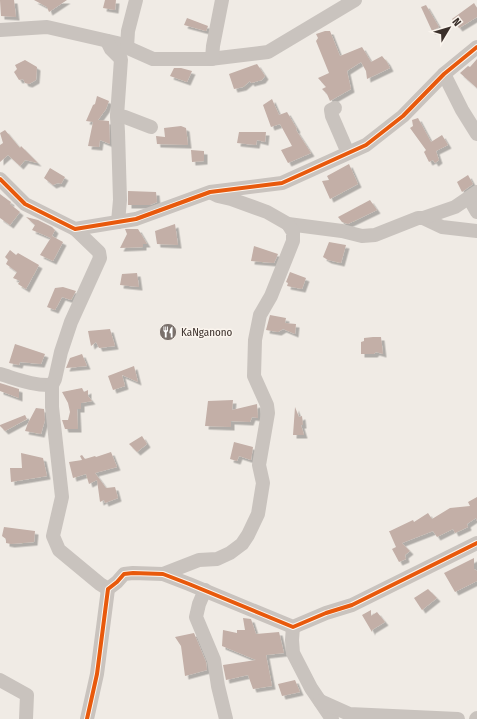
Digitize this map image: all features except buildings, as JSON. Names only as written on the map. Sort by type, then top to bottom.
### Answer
[{"type":"street","points":[[127,47],[128,31],[136,0]]},
{"type":"street","points":[[212,59],[212,46],[222,0]]},
{"type":"street","points":[[0,30],[47,27],[127,47],[154,59],[212,59],[268,52],[355,0]]},
{"type":"street","points":[[106,41],[111,49],[121,59],[117,116],[120,200],[118,222]]},
{"type":"street","points":[[76,228],[136,219],[210,192],[282,183],[366,145],[403,116],[444,74],[477,46]]},
{"type":"street","points":[[444,74],[462,110],[477,134]]},
{"type":"street","points":[[335,108],[331,110],[332,116],[348,153]]},
{"type":"street","points":[[117,116],[125,117],[151,127]]},
{"type":"street","points":[[0,179],[25,204],[76,228],[99,252],[100,258],[71,322],[52,385],[52,407],[62,497],[55,520],[53,536],[59,550],[108,589]]},
{"type":"street","points":[[210,192],[266,212],[288,224],[342,231],[362,236],[375,235],[418,218],[423,218],[455,207],[473,195],[477,212]]},
{"type":"street","points":[[423,218],[442,227],[477,231]]},
{"type":"street","points":[[163,574],[199,560],[217,559],[230,553],[242,544],[258,514],[263,483],[259,465],[268,413],[267,405],[254,376],[256,365],[255,340],[260,315],[271,296],[293,241],[293,232],[288,224]]},
{"type":"street","points":[[0,374],[43,386],[52,385]]},
{"type":"street","points":[[87,719],[97,674],[108,589],[124,574],[163,574],[293,627],[352,605],[477,543]]},
{"type":"street","points":[[205,590],[198,604],[196,617],[214,660],[218,686],[226,719]]},
{"type":"street","points":[[293,627],[293,653],[311,688],[332,719]]},
{"type":"street","points":[[0,680],[27,695],[26,719]]},
{"type":"street","points":[[320,701],[349,714],[458,719]]},
{"type":"cycle path","points":[[0,179],[25,204],[75,229],[136,219],[210,192],[282,183],[366,145],[403,116],[444,74],[477,47]]},
{"type":"cycle path","points":[[87,719],[97,674],[108,589],[124,574],[163,574],[293,627],[326,613],[352,605],[477,543]]},
{"type":"place","name":"KaNganono","points":[[168,332]]}]
